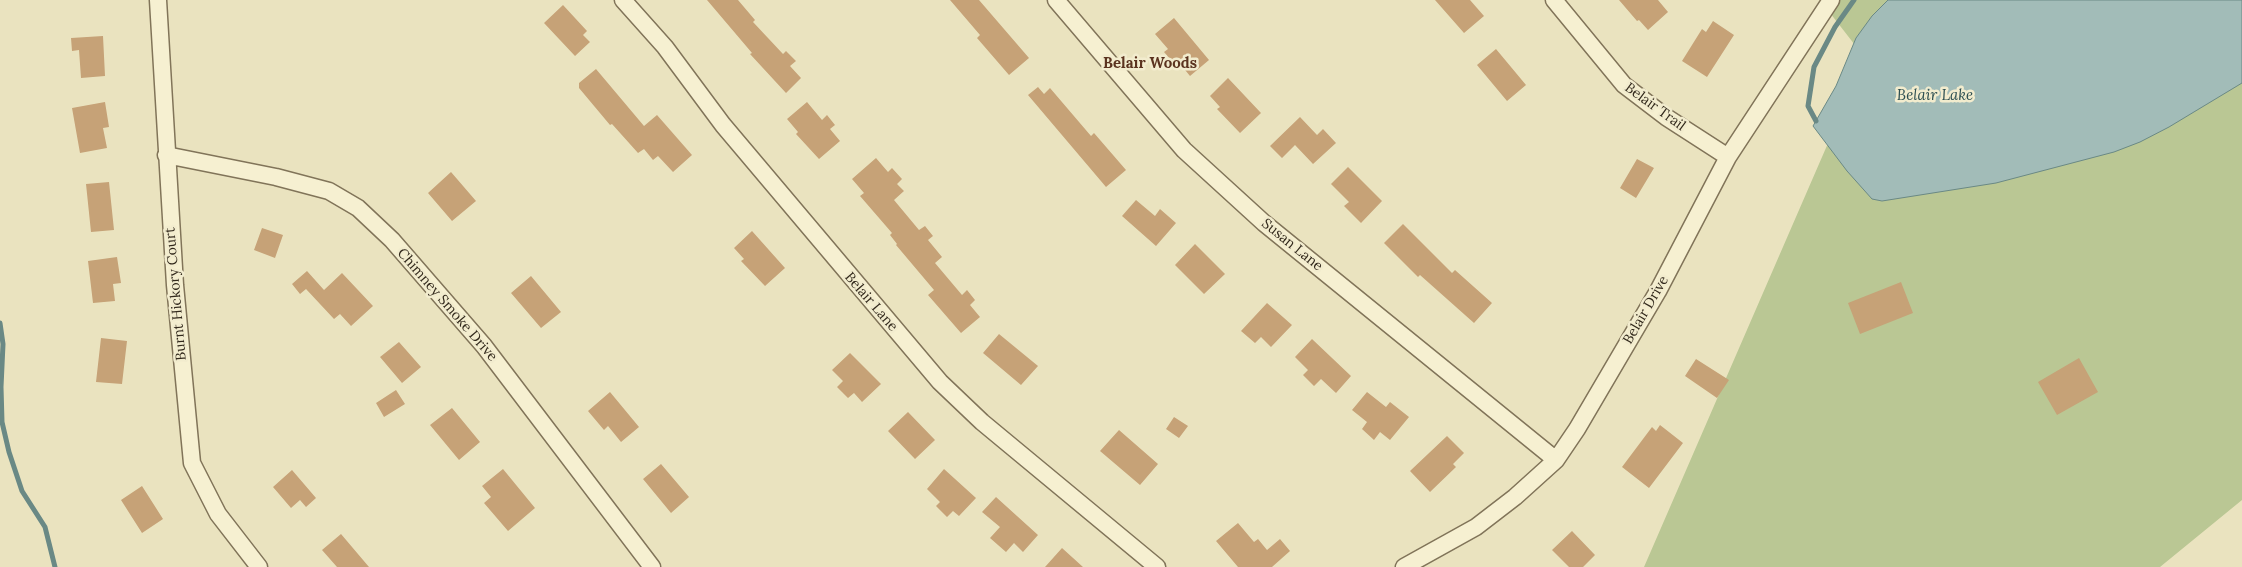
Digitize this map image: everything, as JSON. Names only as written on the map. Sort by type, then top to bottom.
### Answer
[{"type":"street","name":"Burnt Hickory Court","points":[[158,0],[176,294],[192,463],[218,514],[259,567]]},
{"type":"street","name":"Susan Lane","points":[[1056,0],[1184,150],[1264,223],[1556,460]]},
{"type":"street","name":"Belair Trail","points":[[1554,0],[1624,85],[1666,117],[1728,157]]},
{"type":"street","name":"Belair Drive","points":[[1404,567],[1476,527],[1515,497],[1556,460],[1577,429],[1658,290],[1728,157],[1831,0]]},
{"type":"street","name":"Belair Lane","points":[[630,2],[723,125],[940,382],[982,422],[1157,567]]},
{"type":"street","name":"Chimney Smoke Drive","points":[[166,154],[276,177],[329,191],[358,208],[392,240],[484,346],[652,567]]},
{"type":"green space","points":[[1820,0],[2242,0],[2242,500],[2160,567],[1644,567],[1865,58]]},
{"type":"water","name":"Belair Lake","points":[[1888,0],[2242,0],[2242,83],[2169,127],[2140,142],[2114,152],[1996,183],[1882,201],[1872,199],[1847,171],[1813,126],[1836,86],[1856,38],[1872,16]]},
{"type":"building","points":[[707,0],[738,0],[755,20],[753,22],[783,54],[786,51],[796,61],[790,66],[801,78],[786,93],[750,54],[752,53]]},
{"type":"building","points":[[950,0],[979,0],[1029,58],[1009,75],[977,38],[980,35]]},
{"type":"building","points":[[1435,0],[1470,0],[1484,16],[1464,33]]},
{"type":"building","points":[[1619,0],[1658,0],[1668,12],[1648,30],[1639,20],[1637,21]]},
{"type":"building","points":[[563,5],[587,31],[583,35],[590,42],[575,56],[544,23]]},
{"type":"building","points":[[1174,18],[1209,60],[1190,76],[1181,65],[1178,68],[1164,52],[1168,49],[1155,34]]},
{"type":"building","points":[[1713,21],[1734,35],[1707,77],[1682,61],[1702,29],[1706,32]]},
{"type":"building","points":[[103,36],[105,76],[81,78],[79,50],[72,51],[71,38]]},
{"type":"building","points":[[1496,49],[1526,85],[1507,101],[1477,65]]},
{"type":"building","points":[[596,69],[644,126],[657,115],[692,155],[673,172],[658,156],[653,160],[644,149],[638,153],[612,124],[610,125],[579,88],[579,83]]},
{"type":"building","points":[[1228,78],[1261,113],[1240,133],[1217,109],[1220,107],[1210,96]]},
{"type":"building","points":[[1038,87],[1044,94],[1050,88],[1091,136],[1094,133],[1126,170],[1106,187],[1028,95]]},
{"type":"building","points":[[105,102],[109,127],[103,128],[107,148],[80,153],[72,108]]},
{"type":"building","points":[[807,102],[822,120],[827,115],[835,125],[830,129],[840,141],[819,159],[796,134],[798,132],[787,119]]},
{"type":"building","points":[[1300,117],[1317,135],[1323,129],[1336,143],[1313,164],[1295,145],[1282,158],[1270,146]]},
{"type":"building","points":[[876,158],[888,172],[892,168],[902,179],[897,184],[904,191],[894,200],[919,230],[925,226],[933,236],[928,240],[942,257],[935,263],[962,295],[967,290],[975,300],[970,305],[980,317],[961,333],[928,295],[934,290],[896,245],[890,235],[892,233],[860,196],[864,193],[852,179]]},
{"type":"building","points":[[1637,159],[1654,168],[1636,198],[1620,188]]},
{"type":"building","points":[[1348,167],[1382,201],[1361,223],[1344,206],[1349,202],[1331,184]]},
{"type":"building","points":[[451,172],[476,201],[452,221],[428,193]]},
{"type":"building","points":[[109,182],[114,230],[91,232],[86,184]]},
{"type":"building","points":[[1136,200],[1155,216],[1160,209],[1176,223],[1156,246],[1122,216]]},
{"type":"building","points":[[1403,224],[1452,273],[1455,270],[1492,303],[1474,323],[1420,275],[1418,277],[1384,243]]},
{"type":"building","points":[[262,228],[283,235],[275,258],[254,250]]},
{"type":"building","points":[[752,231],[785,268],[765,286],[741,261],[744,259],[734,248]]},
{"type":"building","points":[[1195,244],[1225,274],[1204,294],[1175,265]]},
{"type":"building","points":[[117,257],[121,283],[113,284],[115,301],[93,303],[88,261]]},
{"type":"building","points":[[307,271],[324,290],[342,273],[373,306],[351,326],[340,314],[334,319],[306,289],[300,294],[292,284]]},
{"type":"building","points":[[531,276],[561,312],[541,328],[511,293]]},
{"type":"building","points":[[1901,282],[1913,313],[1860,334],[1848,303]]},
{"type":"building","points":[[1267,303],[1292,325],[1271,347],[1261,337],[1255,343],[1241,331]]},
{"type":"building","points":[[999,334],[1038,366],[1021,385],[983,353]]},
{"type":"building","points":[[101,338],[127,341],[122,384],[96,382]]},
{"type":"building","points":[[1312,339],[1351,376],[1336,393],[1321,379],[1314,386],[1303,375],[1308,370],[1295,357]]},
{"type":"building","points":[[399,342],[421,367],[402,383],[380,357]]},
{"type":"building","points":[[850,353],[881,384],[862,402],[854,393],[848,398],[837,387],[843,381],[832,370]]},
{"type":"building","points":[[2079,358],[2098,392],[2057,415],[2038,382]]},
{"type":"building","points":[[1696,359],[1729,380],[1717,398],[1685,376]]},
{"type":"building","points":[[396,390],[405,404],[384,417],[376,403]]},
{"type":"building","points":[[610,392],[639,427],[621,442],[608,426],[604,430],[588,411]]},
{"type":"building","points":[[1367,392],[1386,407],[1390,402],[1409,417],[1390,440],[1380,432],[1374,440],[1362,429],[1367,422],[1352,410]]},
{"type":"building","points":[[452,408],[480,442],[459,460],[430,425]]},
{"type":"building","points":[[908,412],[935,440],[915,459],[888,431]]},
{"type":"building","points":[[1174,417],[1188,426],[1179,438],[1166,429]]},
{"type":"building","points":[[1660,425],[1683,443],[1649,488],[1622,467],[1652,427],[1656,431]]},
{"type":"building","points":[[1119,430],[1158,464],[1140,485],[1100,451]]},
{"type":"building","points":[[1447,436],[1464,453],[1453,464],[1456,467],[1430,492],[1410,471]]},
{"type":"building","points":[[661,464],[689,497],[671,513],[643,479]]},
{"type":"building","points":[[503,469],[535,508],[508,531],[484,503],[491,497],[482,486]]},
{"type":"building","points":[[944,469],[976,498],[959,516],[953,511],[947,517],[936,506],[940,502],[927,489]]},
{"type":"building","points":[[292,470],[316,498],[306,507],[300,500],[291,508],[273,487]]},
{"type":"building","points":[[142,486],[163,519],[142,533],[121,500]]},
{"type":"building","points":[[996,497],[1038,535],[1023,552],[1014,543],[1006,552],[990,538],[1000,527],[982,512]]},
{"type":"building","points":[[1238,523],[1254,542],[1258,539],[1267,550],[1280,539],[1290,551],[1272,567],[1238,567],[1216,541]]},
{"type":"building","points":[[1572,531],[1595,555],[1583,567],[1569,567],[1552,550]]},
{"type":"building","points":[[341,534],[369,567],[337,567],[322,550]]},
{"type":"building","points":[[1062,548],[1083,567],[1045,567]]},
{"type":"waterway","points":[[1816,121],[1808,106],[1814,67],[1835,27],[1854,0]]},
{"type":"waterway","points":[[0,323],[3,344],[2,422],[9,452],[22,491],[45,527],[55,567]]},
{"type":"district","name":"Belair Woods","points":[[1150,64]]}]
